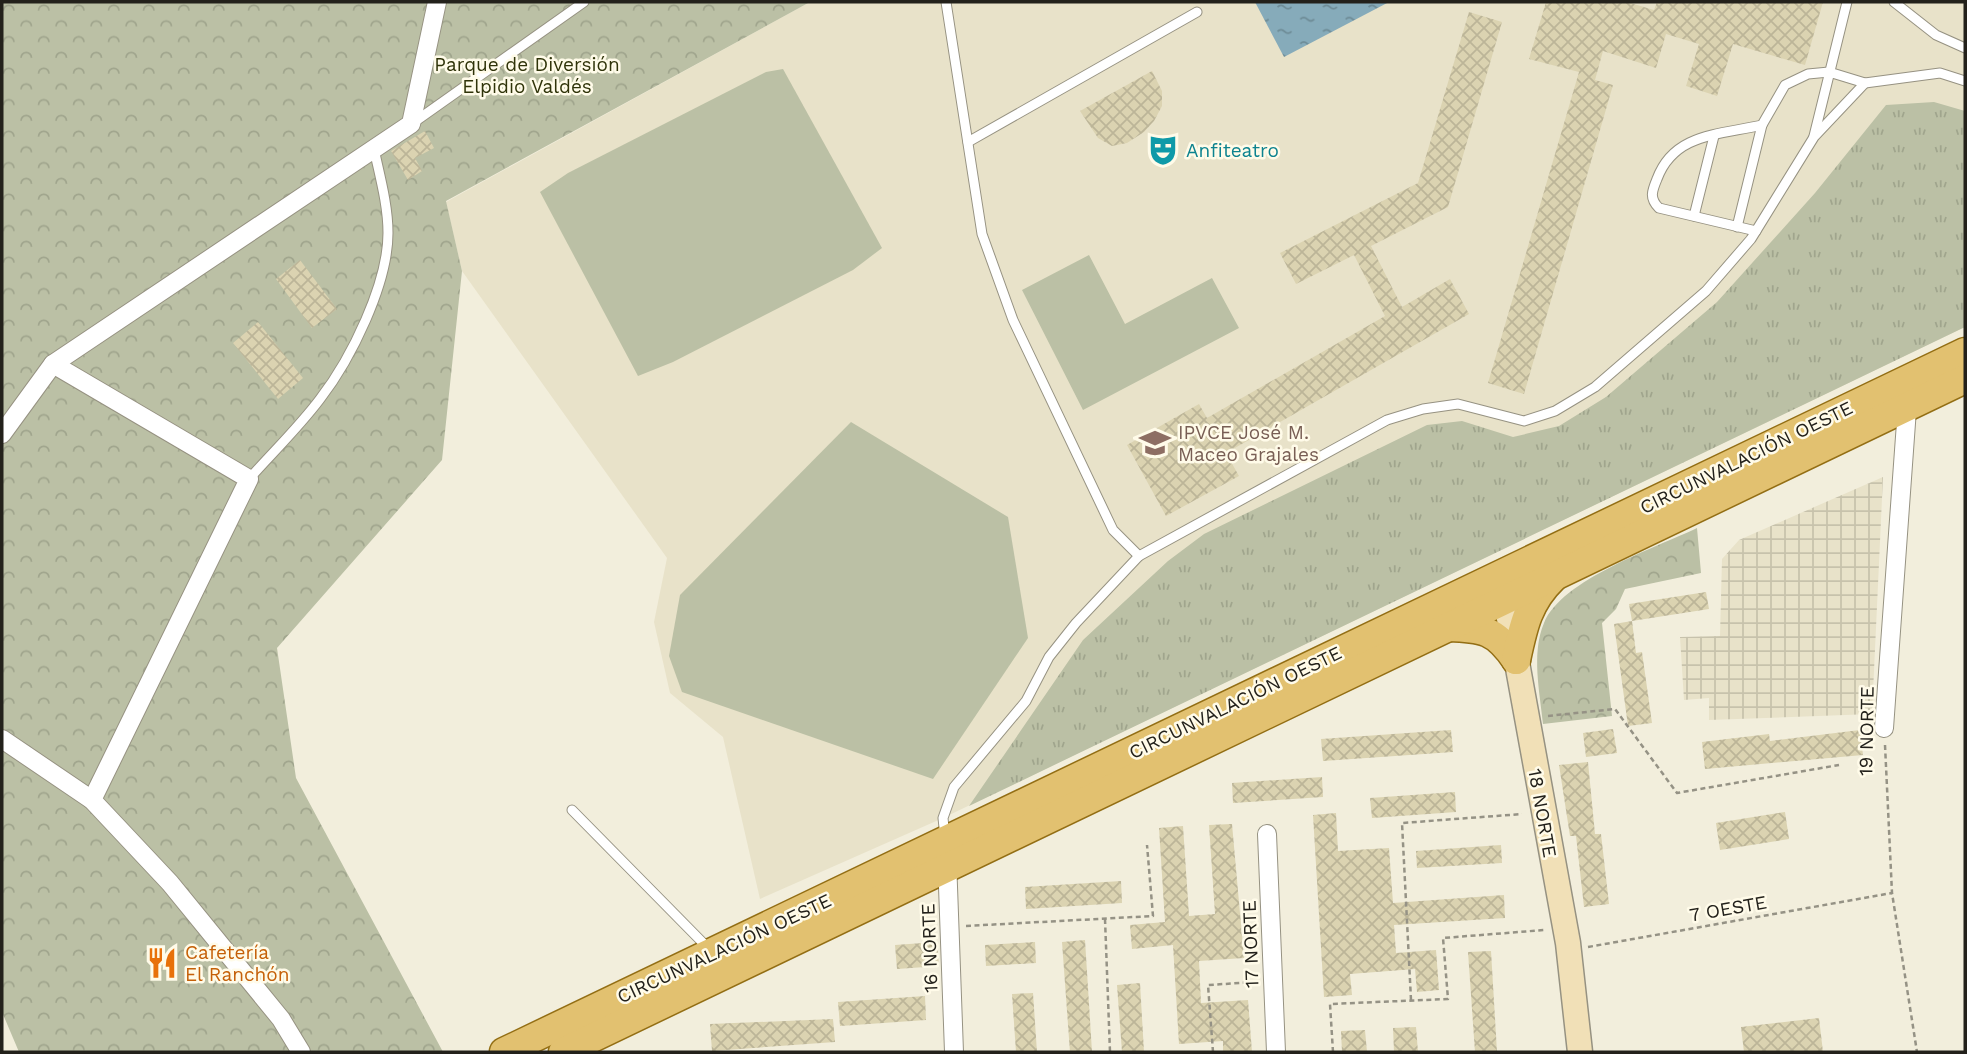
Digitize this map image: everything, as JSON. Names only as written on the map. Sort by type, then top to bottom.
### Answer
[{"type":"main road","name":"CIRCUNVALACIÓN OESTE","points":[[510,1051],[717,964],[1504,587],[1965,352]]},
{"type":"main road","name":"CIRCUNVALACIÓN OESTE","points":[[946,854],[1448,627],[1504,587],[1556,575],[1965,379]]},
{"type":"main road","points":[[1516,660],[1524,625],[1537,594],[1556,575]]},
{"type":"main road","name":"18 NORTE","points":[[1504,587],[1567,940],[1580,1052]]},
{"type":"main road","points":[[1448,627],[1475,627],[1501,638],[1516,660]]},
{"type":"main road","name":"CIRCUNVALACIÓN OESTE","points":[[564,1052],[717,964]]},
{"type":"street","points":[[2,434],[53,364],[411,124],[437,2]]},
{"type":"street","points":[[53,364],[249,479],[92,800]]},
{"type":"street","name":"19 NORTE","points":[[1884,728],[1907,409]]},
{"type":"street","points":[[2,739],[92,800],[170,883],[281,1019],[300,1052]]},
{"type":"street","name":"17 NORTE","points":[[1266,834],[1276,1052]]},
{"type":"street","name":"16 NORTE","points":[[946,854],[954,1052]]},
{"type":"lane","points":[[411,124],[584,2]]},
{"type":"lane","points":[[947,2],[982,234],[1013,320],[1113,530],[1139,556]]},
{"type":"lane","points":[[1814,137],[1847,2]]},
{"type":"lane","points":[[1894,2],[1936,35],[1965,48]]},
{"type":"lane","points":[[968,142],[1197,12]]},
{"type":"lane","points":[[1737,227],[1762,125],[1785,85],[1808,74],[1829,72],[1865,83],[1940,73],[1965,81]]},
{"type":"lane","points":[[946,854],[943,818],[954,787],[1026,701],[1049,657],[1076,623],[1139,556],[1387,420],[1423,409],[1458,404],[1524,421],[1555,411],[1595,387],[1706,291],[1756,231],[1814,137],[1865,83]]},
{"type":"lane","points":[[1756,231],[1659,208],[1653,202],[1651,192],[1663,162],[1682,143],[1762,125]]},
{"type":"lane","points":[[1694,216],[1714,136]]},
{"type":"lane","points":[[249,479],[321,398],[358,337],[384,269],[388,235],[387,206],[374,149]]},
{"type":"lane","points":[[572,810],[717,964]]},
{"type":"path","points":[[1542,717],[1615,709],[1677,793],[1839,765]]},
{"type":"path","name":"19 NORTE","points":[[1884,728],[1892,893],[1917,1052]]},
{"type":"path","points":[[1333,1052],[1330,1004],[1411,1000],[1402,823],[1543,812]]},
{"type":"path","points":[[949,927],[1153,916],[1147,845]]},
{"type":"path","name":"7 OESTE","points":[[1411,1000],[1448,999],[1443,938],[1567,940],[1892,893]]},
{"type":"path","points":[[1105,919],[1110,1052]]},
{"type":"path","points":[[1213,1052],[1208,985],[1273,980]]},
{"type":"shaded area","name":"IPVCE José M. Maceo Grajales","points":[[810,2],[1965,2],[1965,327],[943,818],[760,899],[723,737],[670,693],[654,622],[667,558],[462,271],[446,202]]},
{"type":"shaded area","points":[[1883,477],[1872,714],[1709,720],[1709,698],[1684,700],[1680,637],[1720,636],[1722,559],[1739,540]]},
{"type":"green space","name":"Parque de Diversión Elpidio Valdés","points":[[2,2],[810,2],[446,201],[462,271],[442,460],[277,648],[296,778],[443,1052],[19,1052],[2,1012]]},
{"type":"green space","points":[[783,69],[882,248],[853,270],[673,362],[638,376],[540,192],[568,173],[766,72]]},
{"type":"green space","points":[[1934,102],[1965,111],[1965,327],[969,806],[1083,640],[1168,561],[1204,534],[1427,425],[1462,421],[1513,437],[1559,426],[1606,397],[1717,302],[1815,193],[1886,105]]},
{"type":"green space","points":[[1089,255],[1125,324],[1212,278],[1239,328],[1083,410],[1022,290]]},
{"type":"green space","points":[[851,422],[1008,517],[1028,638],[933,779],[682,692],[669,656],[680,595]]},
{"type":"green space","points":[[1697,528],[1701,573],[1625,589],[1616,609],[1602,623],[1612,716],[1543,724],[1538,647],[1544,623],[1554,607],[1589,579]]},
{"type":"water","points":[[1255,2],[1389,2],[1284,57]]},
{"type":"building","points":[[1546,2],[1627,2],[1654,10],[1657,2],[1823,2],[1805,65],[1733,44],[1717,96],[1686,86],[1699,44],[1666,34],[1656,68],[1603,51],[1595,80],[1613,85],[1524,394],[1488,383],[1579,72],[1529,59]]},
{"type":"building","points":[[1469,12],[1502,22],[1448,207],[1371,246],[1402,307],[1450,279],[1469,314],[1226,453],[1239,476],[1166,516],[1127,445],[1199,404],[1207,418],[1385,316],[1354,255],[1296,284],[1280,253],[1418,183]]},
{"type":"building","points":[[1152,71],[1162,91],[1162,106],[1154,121],[1144,132],[1127,143],[1112,146],[1098,138],[1080,111]]},
{"type":"building","points":[[425,131],[434,148],[415,158],[422,171],[408,180],[391,151]]},
{"type":"building","points":[[300,260],[337,309],[312,328],[276,279]]},
{"type":"building","points":[[258,322],[303,378],[278,399],[233,343]]},
{"type":"building","points":[[1706,592],[1709,609],[1632,621],[1629,604]]},
{"type":"building","points":[[1632,621],[1636,653],[1642,652],[1652,723],[1628,726],[1614,624]]},
{"type":"building","points":[[1613,729],[1617,753],[1586,757],[1583,733]]},
{"type":"building","points":[[1451,730],[1453,752],[1323,761],[1321,739]]},
{"type":"building","points":[[1860,730],[1863,755],[1705,769],[1702,742],[1769,734],[1770,741]]},
{"type":"building","points":[[1588,762],[1595,834],[1601,834],[1609,904],[1584,907],[1576,836],[1570,836],[1559,765]]},
{"type":"building","points":[[1322,777],[1323,797],[1233,803],[1232,783]]},
{"type":"building","points":[[1455,792],[1456,812],[1372,818],[1370,798]]},
{"type":"building","points":[[1785,812],[1789,839],[1720,850],[1716,823]]},
{"type":"building","points":[[1336,813],[1338,851],[1389,848],[1393,903],[1504,895],[1505,918],[1394,925],[1396,953],[1436,950],[1439,990],[1417,992],[1415,969],[1350,974],[1352,995],[1324,997],[1313,815]]},
{"type":"building","points":[[1232,824],[1244,958],[1199,961],[1201,1003],[1248,1000],[1252,1052],[1223,1052],[1223,1041],[1179,1044],[1173,945],[1132,949],[1130,925],[1165,922],[1159,828],[1183,826],[1189,916],[1215,914],[1209,825]]},
{"type":"building","points":[[1501,845],[1502,863],[1417,868],[1416,851]]},
{"type":"building","points":[[1121,881],[1122,903],[1026,909],[1025,887]]},
{"type":"building","points":[[1085,940],[1092,1052],[1070,1052],[1062,942]]},
{"type":"building","points":[[937,942],[939,966],[897,969],[895,945]]},
{"type":"building","points":[[1035,942],[1036,963],[986,966],[985,945]]},
{"type":"building","points":[[1491,951],[1497,1052],[1475,1052],[1468,952]]},
{"type":"building","points":[[1140,983],[1144,1052],[1122,1052],[1117,985]]},
{"type":"building","points":[[1033,993],[1037,1052],[1016,1052],[1012,994]]},
{"type":"building","points":[[925,996],[926,1020],[840,1026],[838,1002]]},
{"type":"building","points":[[1819,1018],[1823,1052],[1744,1052],[1741,1027]]},
{"type":"building","points":[[833,1019],[835,1042],[712,1051],[710,1024]]},
{"type":"building","points":[[1416,1027],[1418,1052],[1394,1052],[1393,1028]]},
{"type":"building","points":[[1365,1030],[1367,1052],[1342,1052],[1341,1031]]},
{"type":"place","name":"Anfiteatro","points":[[1163,150]]},
{"type":"place","name":"IPVCE José M. Maceo Grajales","points":[[1155,443]]},
{"type":"place","name":"Cafetería El Ranchón","points":[[162,963]]}]
